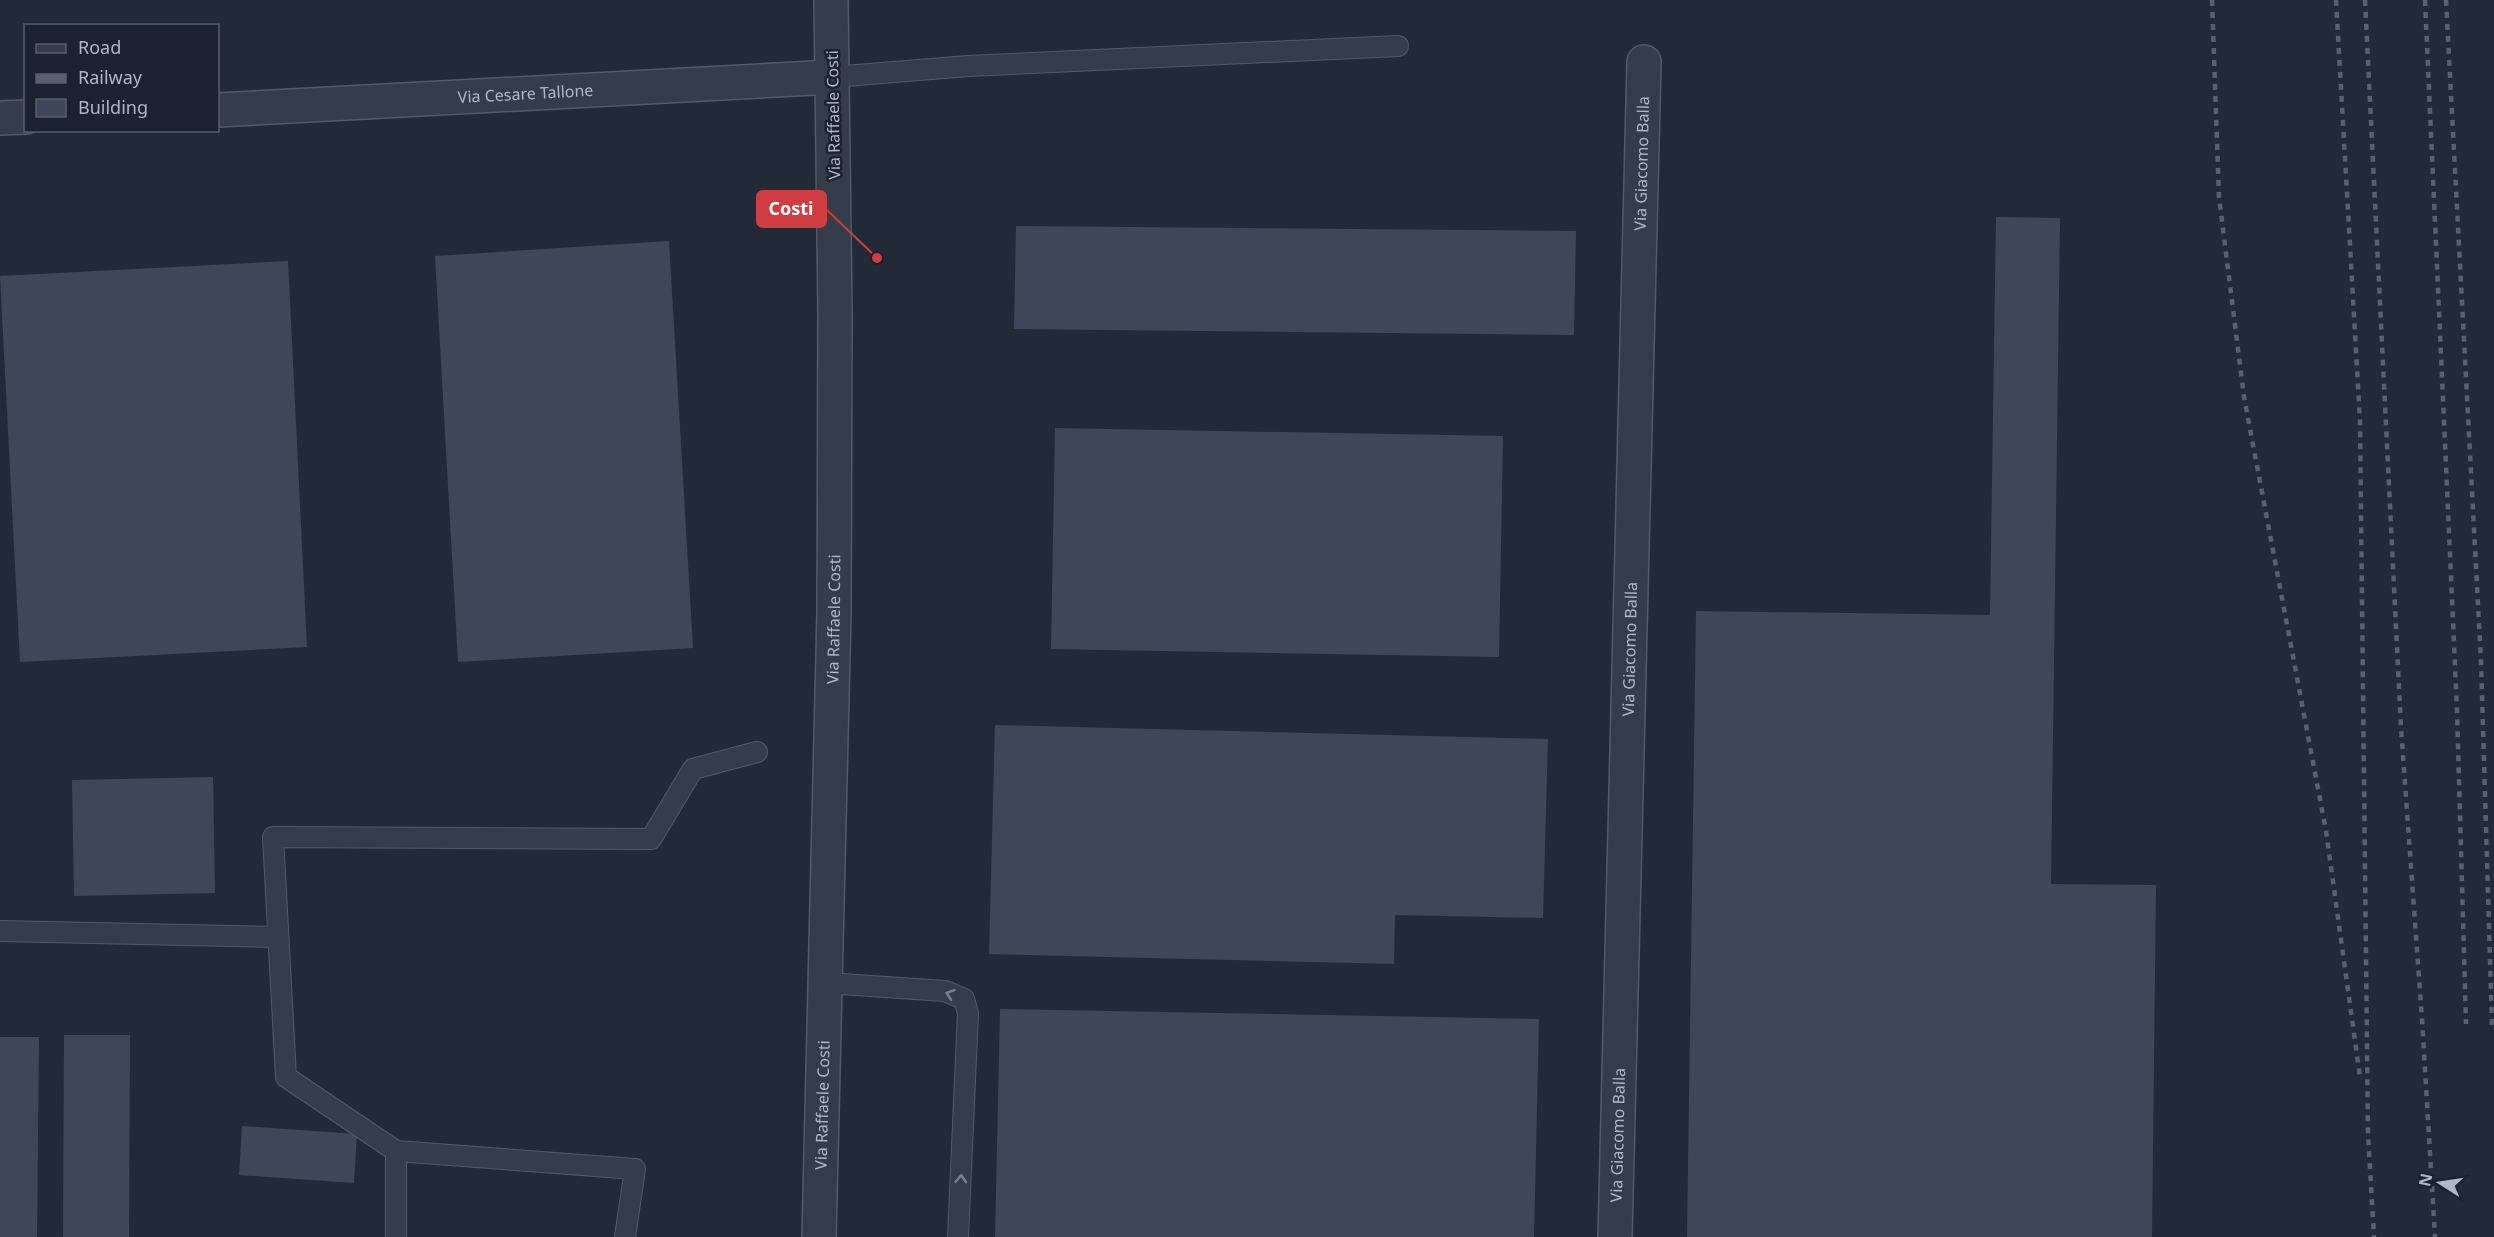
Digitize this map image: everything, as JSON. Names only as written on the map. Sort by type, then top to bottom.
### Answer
[{"type":"street","name":"Via Raffaele Costi","points":[[819,1237],[834,612],[831,0]]},
{"type":"street","name":"Via Giacomo Balla","points":[[1615,1237],[1644,62]]},
{"type":"street","name":"Via Cesare Tallone","points":[[219,110],[833,77]]},
{"type":"street","points":[[0,118],[24,117]]},
{"type":"lane","points":[[833,77],[968,66],[1398,46]]},
{"type":"lane","points":[[625,1237],[635,1169],[396,1151],[286,1077],[273,837],[651,839],[693,769],[757,752]]},
{"type":"lane","points":[[0,931],[278,937]]},
{"type":"lane","points":[[826,983],[945,991],[963,999],[968,1013],[958,1237]]},
{"type":"lane","points":[[396,1151],[396,1237]]},
{"type":"building","points":[[1996,217],[2060,218],[2051,884],[2156,885],[2152,1237],[1687,1237],[1696,611],[1990,615]]},
{"type":"building","points":[[1016,226],[1576,231],[1574,335],[1014,329]]},
{"type":"building","points":[[669,241],[693,648],[458,662],[435,256]]},
{"type":"building","points":[[288,261],[307,647],[20,662],[0,276]]},
{"type":"building","points":[[1055,428],[1503,436],[1499,657],[1051,649]]},
{"type":"building","points":[[995,725],[1548,739],[1543,918],[1395,915],[1394,964],[989,954]]},
{"type":"building","points":[[213,777],[215,893],[74,896],[72,780]]},
{"type":"building","points":[[1000,1009],[1539,1019],[1534,1237],[995,1237]]},
{"type":"building","points":[[64,1035],[130,1035],[129,1237],[63,1237]]},
{"type":"building","points":[[0,1037],[39,1037],[37,1237],[0,1237]]},
{"type":"building","points":[[242,1126],[357,1134],[354,1183],[239,1175]]},
{"type":"railway","points":[[2212,0],[2219,197],[2244,397],[2326,831],[2360,1077]]},
{"type":"railway","points":[[2336,0],[2360,421],[2368,1134],[2374,1237]]},
{"type":"railway","points":[[2365,0],[2401,728],[2435,1237]]},
{"type":"railway","points":[[2425,0],[2457,710],[2466,1024]]},
{"type":"railway","points":[[2446,0],[2481,661],[2492,1025]]},
{"type":"place","name":"Costi","points":[[877,258]]}]
